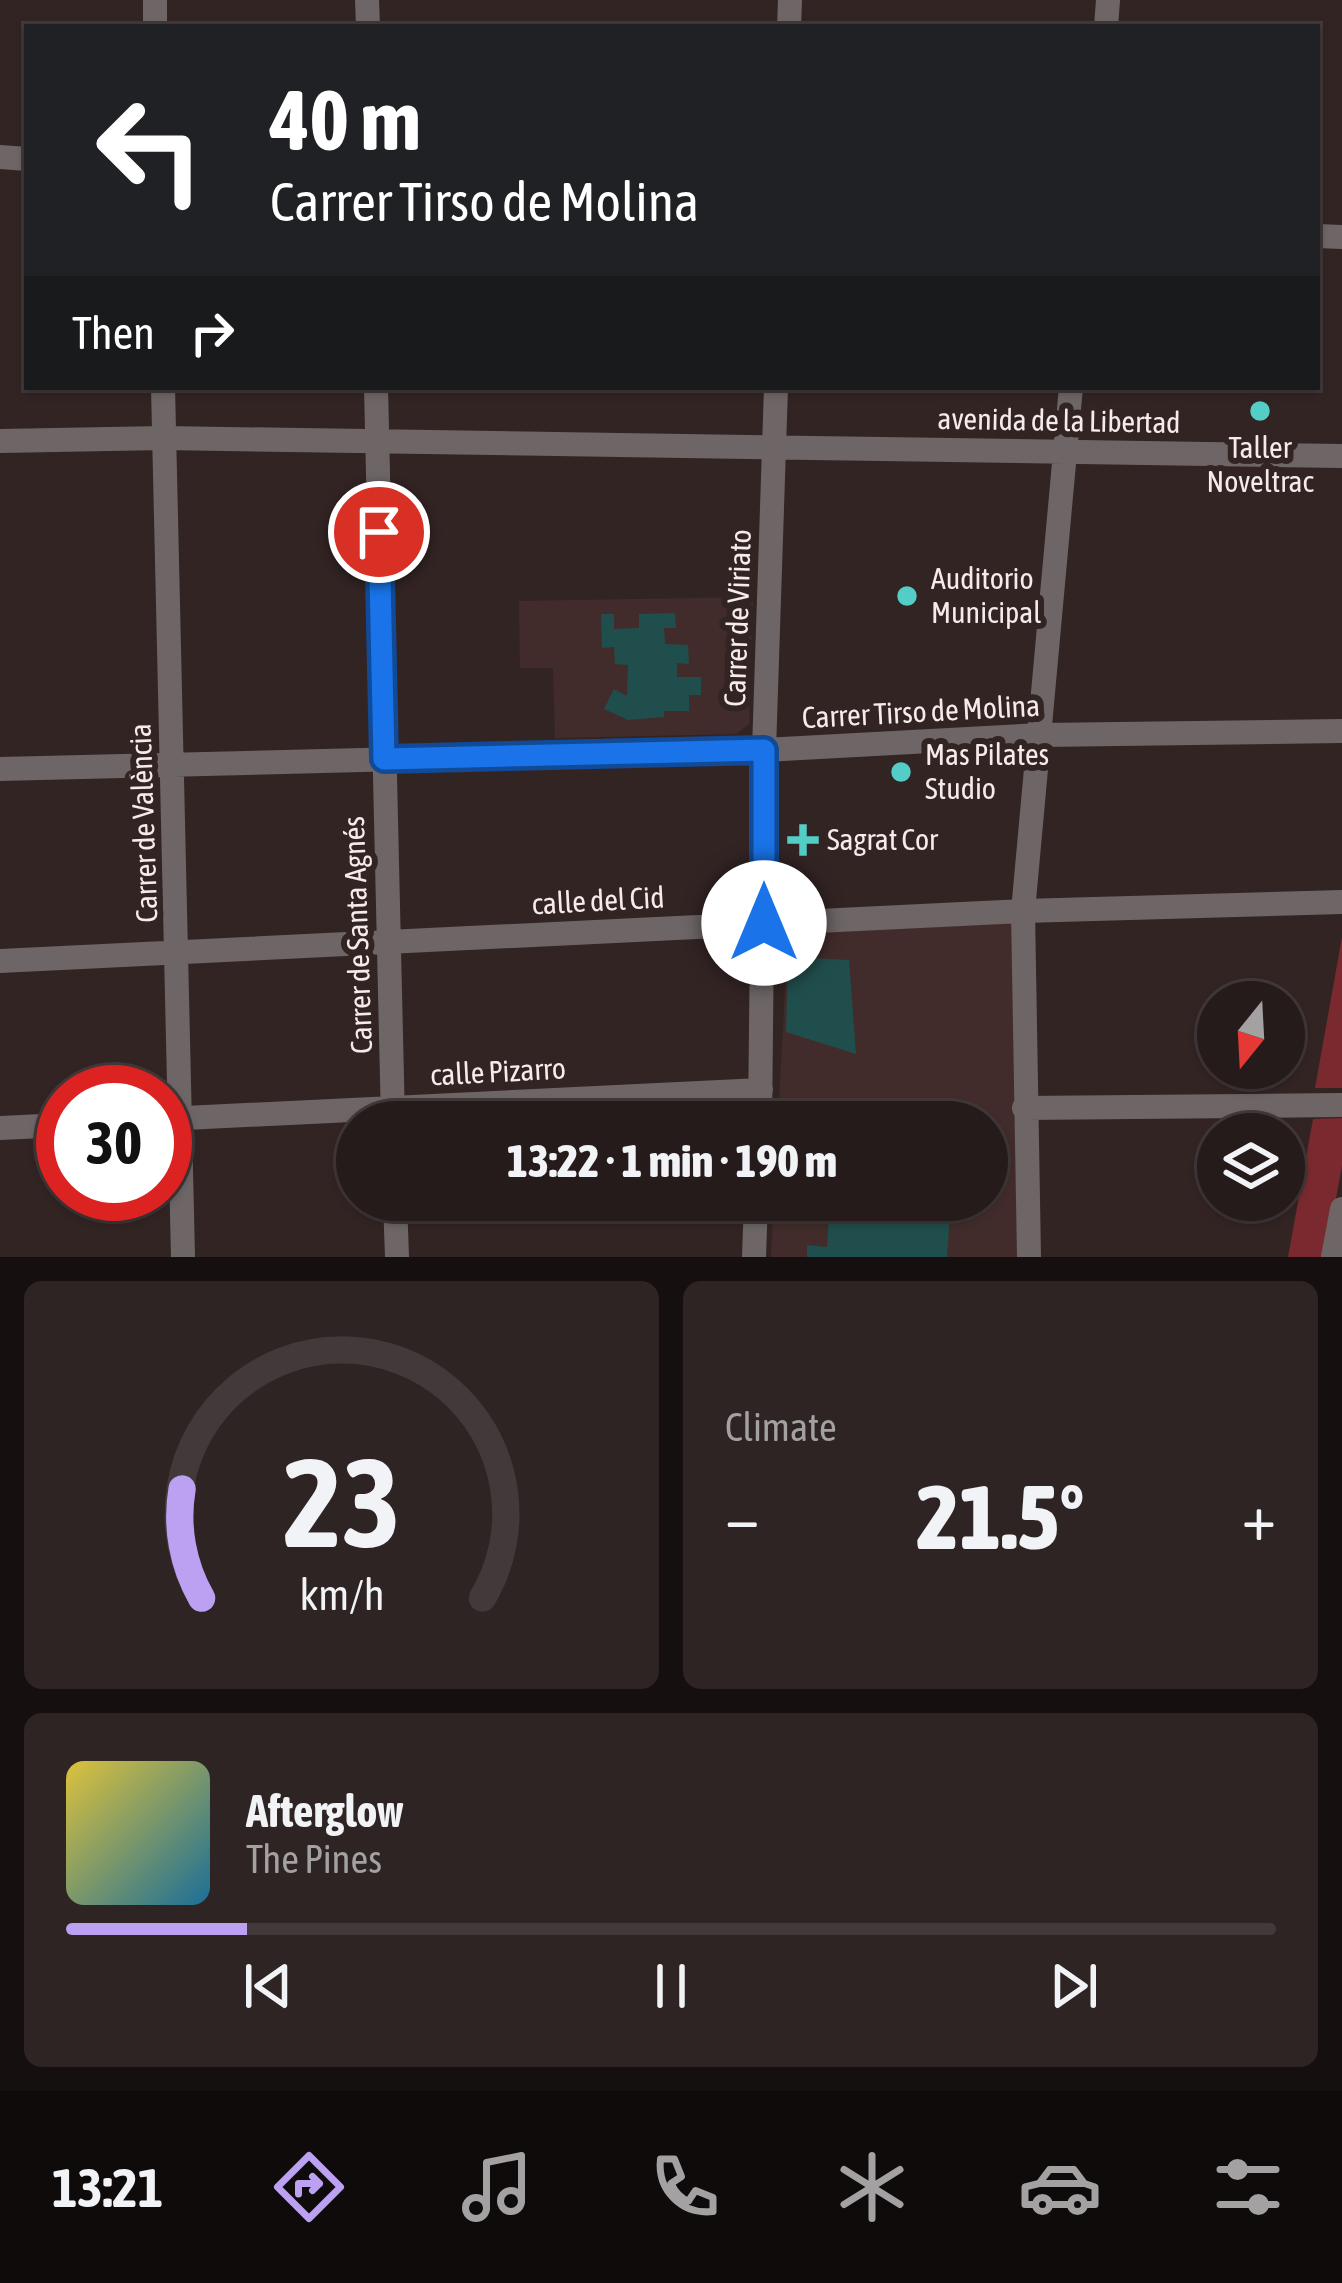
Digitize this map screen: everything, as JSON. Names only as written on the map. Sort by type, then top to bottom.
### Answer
[{"type":"street","name":"Carrer de València","points":[[163,390],[178,952],[175,1065]]},
{"type":"street","name":"Carrer de Santa Agnés","points":[[376,390],[393,1101]]},
{"type":"street","name":"Carrer de Viriato","points":[[761,1101],[764,750],[776,390]]},
{"type":"street","points":[[1028,1257],[1023,911],[1071,390]]},
{"type":"street","name":"avenida de la Libertad","points":[[0,441],[164,438],[1342,456]]},
{"type":"street","name":"Carrer Tirso de Molina","points":[[0,769],[764,750],[1041,735],[1342,731]]},
{"type":"street","name":"calle del Cid","points":[[0,961],[1023,911],[1342,902]]},
{"type":"street","name":"calle Pizarro","points":[[592,1101],[761,1090]]},
{"type":"street","points":[[1024,1108],[1342,1105]]},
{"type":"street","name":"calle Pizarro","points":[[192,1119],[336,1115]]},
{"type":"street","points":[[0,1129],[36,1127]]},
{"type":"street","points":[[1333,1257],[1342,1210]]},
{"type":"street","name":"Carrer de València","points":[[181,1221],[183,1257]]},
{"type":"street","points":[[396,1221],[397,1257]]},
{"type":"street","points":[[754,1257],[755,1221]]},
{"type":"shaded area","points":[[753,597],[749,724],[736,734],[555,738],[553,668],[520,668],[519,601]]},
{"type":"shaded area","points":[[1016,923],[1017,1257],[771,1257],[773,1221],[1008,1221],[1008,1101],[779,1101],[788,934]]},
{"type":"shaded area","points":[[1342,937],[1342,1088],[1315,1088]]},
{"type":"shaded area","points":[[1342,1118],[1342,1166],[1325,1257],[1288,1257],[1295,1221],[1305,1221],[1305,1163],[1313,1119]]},
{"type":"building","points":[[675,613],[676,628],[664,628],[665,644],[688,645],[689,664],[677,663],[677,677],[701,677],[701,695],[689,695],[689,711],[664,711],[664,717],[628,720],[604,709],[614,689],[627,696],[628,665],[615,664],[614,647],[602,648],[601,614],[614,614],[614,629],[639,628],[639,614]]},
{"type":"building","points":[[788,957],[849,960],[856,1054],[786,1032]]},
{"type":"building","points":[[829,1221],[950,1221],[947,1257],[807,1257],[807,1245],[827,1247]]},
{"type":"place","name":"Taller Noveltrac","points":[[1260,411]]},
{"type":"place","name":"Auditorio Municipal","points":[[907,596]]},
{"type":"place","name":"Mas Pilates Studio","points":[[901,772]]},
{"type":"place","name":"Sagrat Cor","points":[[803,840]]},
{"type":"route","points":[[379,532],[384,759],[764,750],[764,923]]}]
